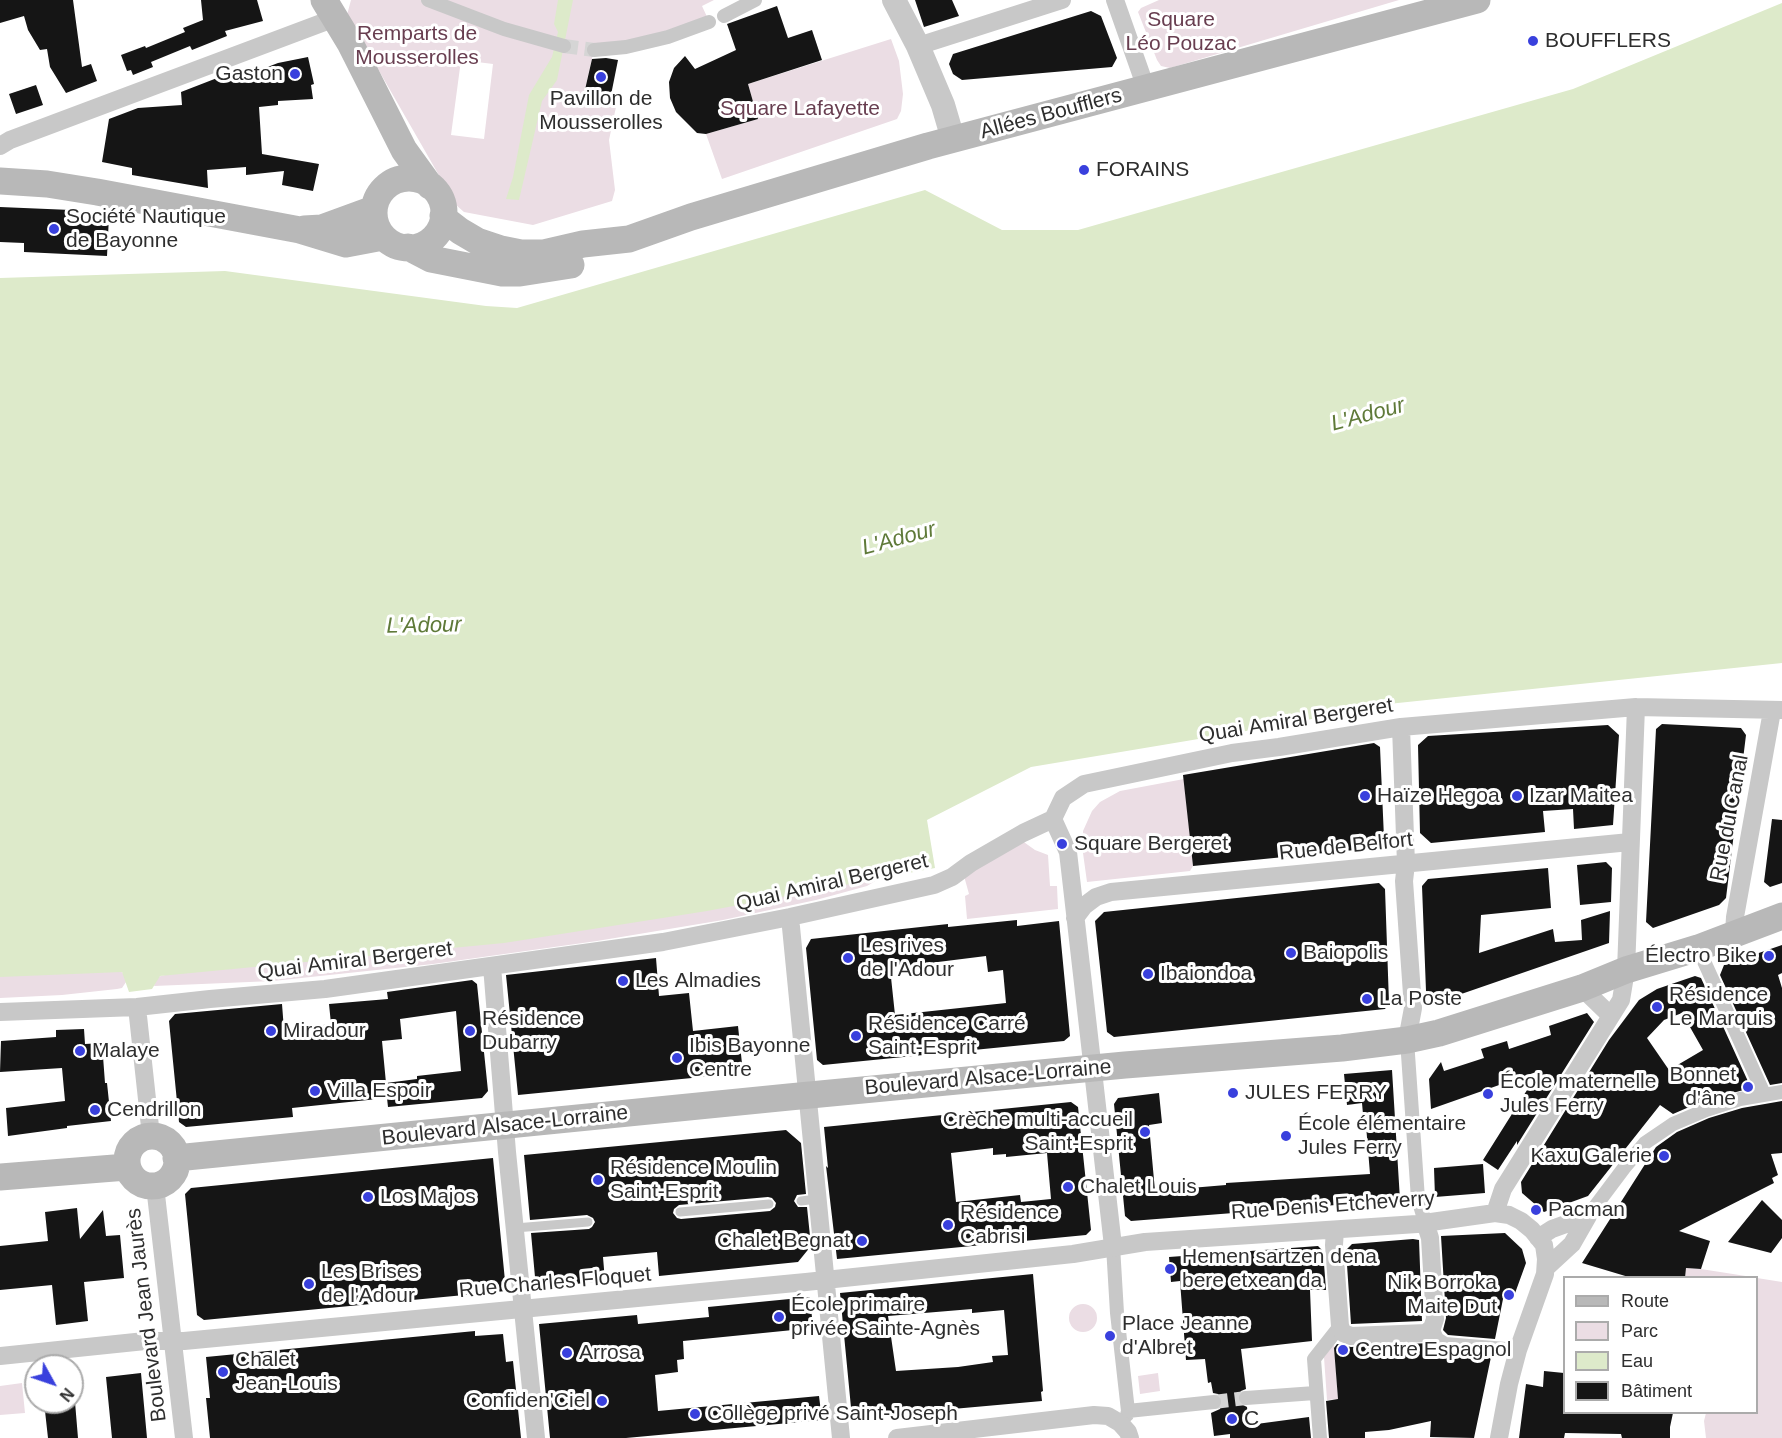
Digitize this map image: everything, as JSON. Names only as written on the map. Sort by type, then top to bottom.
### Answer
[{"type":"main road","name":"Allées Boufflers","points":[[443,216],[459,231],[477,241],[521,253],[544,253],[584,244],[629,239],[691,217],[953,139],[1477,0]]},
{"type":"main road","points":[[329,9],[350,44],[404,150],[439,196],[443,216],[441,226],[428,242],[408,247],[394,244],[383,237],[376,224],[374,209],[380,194],[390,184],[404,150]]},
{"type":"main road","points":[[390,184],[406,178],[423,181],[430,186]]},
{"type":"main road","points":[[0,181],[77,189],[300,230],[346,244],[383,237]]},
{"type":"main road","points":[[300,230],[322,228],[374,209]]},
{"type":"main road","name":"Allées Boufflers","points":[[408,247],[431,259],[456,265],[502,273],[520,273],[572,264],[616,251],[629,239]]},
{"type":"main road","name":"Boulevard Alsace-Lorraine","points":[[176,1158],[1092,1068],[1341,1048],[1407,1040],[1439,1033],[1582,988],[1626,970],[1698,948],[1782,916]]},
{"type":"main road","points":[[151,1136],[166,1141],[175,1151],[176,1158],[176,1166],[169,1179],[155,1186],[137,1182],[127,1167],[127,1156],[132,1145],[141,1138],[151,1136]]},
{"type":"main road","points":[[0,1177],[127,1167]]},
{"type":"street","points":[[428,0],[559,45]]},
{"type":"street","points":[[724,16],[755,0]]},
{"type":"street","points":[[894,0],[918,46],[943,105],[953,139]]},
{"type":"street","points":[[918,46],[1062,0]]},
{"type":"street","points":[[1114,0],[1146,88]]},
{"type":"street","points":[[0,146],[329,9]]},
{"type":"street","points":[[594,50],[626,47],[668,37],[709,22]]},
{"type":"street","points":[[1495,1213],[1503,1189],[1621,1000],[1626,970],[1636,707]]},
{"type":"street","name":"Quai Amiral Bergeret","points":[[0,1012],[137,1007],[325,989],[663,942],[790,917],[934,885],[952,877],[971,863],[1023,833],[1053,819],[1063,798],[1084,783],[1232,753],[1401,727],[1636,707],[1777,711]]},
{"type":"street","name":"Rue du Canal","points":[[1734,933],[1764,763],[1777,711]]},
{"type":"street","points":[[1335,1230],[1334,1245],[1343,1333],[1351,1336],[1426,1333],[1432,1328],[1435,1319],[1430,1238],[1418,1199],[1407,1040],[1413,1008],[1404,881],[1406,864],[1401,727]]},
{"type":"street","points":[[1053,819],[1068,852],[1113,1246],[1126,1422]]},
{"type":"street","name":"Rue de Belfort","points":[[1075,918],[1084,906],[1096,897],[1112,892],[1630,842]]},
{"type":"street","points":[[790,917],[807,1096],[809,1200],[825,1280],[841,1438]]},
{"type":"street","points":[[1698,948],[1764,1094]]},
{"type":"street","points":[[492,966],[505,1126],[536,1438]]},
{"type":"street","points":[[1582,988],[1611,1016]]},
{"type":"street","points":[[137,1007],[151,1136]]},
{"type":"street","points":[[1546,1268],[1572,1244],[1588,1216],[1645,1143],[1673,1124],[1706,1110],[1764,1094],[1782,1092]]},
{"type":"street","name":"Boulevard Jean Jaurès","points":[[155,1186],[184,1438]]},
{"type":"street","name":"Rue Denis Etcheverry","points":[[1113,1246],[1181,1239],[1335,1230],[1495,1213],[1509,1215],[1521,1221],[1541,1241]]},
{"type":"street","points":[[1499,1438],[1518,1350],[1546,1268],[1541,1241],[1552,1229],[1588,1216]]},
{"type":"street","name":"Rue Charles Floquet","points":[[0,1356],[146,1341],[172,1342],[825,1280],[1073,1254],[1113,1246]]},
{"type":"street","points":[[1320,1438],[1314,1359],[1341,1326]]},
{"type":"street","points":[[1432,1328],[1437,1339],[1445,1344],[1518,1350]]},
{"type":"street","points":[[1246,1398],[1316,1393]]},
{"type":"street","points":[[897,1438],[1094,1415],[1108,1416],[1126,1422],[1214,1402]]},
{"type":"lane","points":[[680,1212],[769,1204]]},
{"type":"lane","points":[[515,1228],[588,1222]]},
{"type":"green space","name":"Remparts de Mousserolles","points":[[351,0],[714,0],[702,6],[708,19],[630,42],[595,45],[583,98],[616,107],[609,140],[615,190],[612,201],[533,225],[464,212],[456,205],[347,15]],"holes":[[[461,60],[493,64],[484,139],[451,135]]]},
{"type":"green space","name":"Square Léo Pouzac","points":[[1159,0],[1399,0],[1170,68],[1161,66],[1157,60],[1138,12],[1141,8]]},
{"type":"green space","name":"Square Lafayette","points":[[891,39],[899,61],[903,94],[901,111],[897,119],[722,179],[706,134],[758,119],[748,84]]},
{"type":"green space","points":[[1184,779],[1193,866],[1190,871],[1087,882],[1083,831],[1092,811],[1100,802],[1120,791]]},
{"type":"green space","points":[[1021,840],[1035,850],[1048,855],[1050,886],[1057,886],[1058,909],[967,919],[965,896],[969,894],[964,876]]},
{"type":"green space","points":[[880,878],[867,886],[816,900],[723,920],[597,941],[433,964],[273,981],[154,986],[157,977],[173,973],[377,952],[427,952]]},
{"type":"green space","points":[[118,968],[128,979],[122,988],[62,995],[0,998],[0,972]]},
{"type":"green space","points":[[1686,1268],[1746,1276],[1685,1276]]},
{"type":"green space","points":[[1758,1278],[1782,1282],[1782,1438],[1706,1438],[1704,1421],[1706,1414],[1758,1414]]},
{"type":"green space","points":[[1083,1304],[1093,1308],[1097,1318],[1093,1328],[1083,1332],[1073,1328],[1069,1318],[1073,1308]]},
{"type":"green space","points":[[1334,1344],[1338,1399],[1327,1400],[1324,1357]]},
{"type":"green space","points":[[1158,1373],[1160,1391],[1140,1394],[1138,1376]]},
{"type":"green space","points":[[22,1383],[24,1413],[0,1415],[0,1386]]},
{"type":"water","points":[[558,0],[573,0],[557,80],[542,101],[519,200],[506,199],[513,177],[529,95],[552,57],[558,32],[554,24]]},
{"type":"water","name":"L'Adour","points":[[1782,3],[1782,663],[1369,706],[1294,723],[1031,767],[927,820],[935,868],[707,911],[504,943],[160,976],[152,989],[129,992],[122,972],[0,977],[0,278],[225,271],[486,306],[517,308],[925,190],[1002,230],[1078,230],[1573,89]]},
{"type":"building","points":[[0,0],[73,0],[82,67],[91,64],[97,81],[66,93],[50,67],[47,49],[40,50],[28,30],[24,16],[0,23]]},
{"type":"building","points":[[201,0],[257,0],[263,21],[225,31],[227,36],[192,50],[190,46],[151,62],[153,67],[133,75],[131,70],[127,71],[121,55],[145,46],[146,48],[185,32],[183,28],[203,20]]},
{"type":"building","points":[[915,0],[952,0],[959,16],[924,27]]},
{"type":"building","points":[[777,6],[788,38],[812,30],[822,60],[748,84],[758,119],[706,134],[697,133],[676,112],[670,98],[669,82],[674,68],[685,56],[695,69],[736,50],[727,24]]},
{"type":"building","points":[[1091,11],[1101,16],[1117,58],[1112,67],[962,80],[953,74],[949,64],[953,54]]},
{"type":"building","points":[[308,57],[314,84],[311,85],[313,99],[278,101],[278,105],[259,107],[262,154],[319,164],[313,191],[282,185],[284,171],[246,175],[246,167],[207,170],[208,188],[132,175],[132,168],[102,162],[109,119],[138,108],[182,105],[181,92],[230,73],[231,81],[278,63]]},
{"type":"building","name":"Pavillon de Mousserolles","points":[[592,59],[618,60],[610,100],[584,94]]},
{"type":"building","points":[[36,85],[43,105],[16,114],[9,94]]},
{"type":"building","name":"Société Nautique de Bayonne","points":[[0,207],[71,210],[109,216],[107,256],[24,252],[24,243],[0,242]]},
{"type":"building","points":[[1662,724],[1741,728],[1746,735],[1726,898],[1719,905],[1653,928],[1646,922],[1656,729]]},
{"type":"building","name":"Izar Maitea","points":[[1608,725],[1619,735],[1613,825],[1574,829],[1573,809],[1543,811],[1545,832],[1431,843],[1420,833],[1418,745],[1428,736]]},
{"type":"building","points":[[1374,743],[1380,747],[1384,838],[1375,848],[1193,866],[1183,775]]},
{"type":"building","points":[[1772,819],[1782,820],[1782,883],[1770,887],[1764,882]]},
{"type":"building","points":[[1606,862],[1612,868],[1611,902],[1580,905],[1577,865]]},
{"type":"building","points":[[1548,868],[1551,908],[1481,915],[1479,953],[1553,929],[1555,942],[1582,940],[1581,920],[1610,911],[1609,943],[1441,1001],[1426,991],[1422,886],[1428,879]]},
{"type":"building","name":"Baiopolis","points":[[1379,883],[1385,889],[1389,1003],[1385,1009],[1114,1037],[1107,1032],[1095,921],[1104,912]]},
{"type":"building","points":[[1017,920],[1017,926],[1059,921],[1070,1036],[1064,1041],[823,1065],[817,1060],[806,948],[811,939],[948,924],[948,927]],"holes":[[[986,956],[988,972],[1003,970],[1006,1003],[895,1015],[890,968]]]},
{"type":"building","points":[[1782,945],[1782,973],[1778,975],[1782,988],[1782,1083],[1770,1085],[1720,975],[1724,965]]},
{"type":"building","points":[[656,958],[659,996],[689,993],[693,1031],[738,1026],[743,1073],[518,1095],[506,975]]},
{"type":"building","points":[[1695,976],[1701,978],[1751,1088],[1703,1101],[1673,1114],[1660,1105],[1588,1196],[1544,1212],[1522,1193],[1521,1182],[1609,1040],[1639,1000],[1657,989]],"holes":[[[1682,1013],[1703,1050],[1669,1070],[1647,1038],[1664,1020]]]},
{"type":"building","points":[[472,980],[477,984],[488,1091],[482,1098],[388,1107],[387,1098],[292,1108],[293,1117],[186,1127],[179,1122],[169,1021],[175,1014],[282,1004],[284,1030],[331,1024],[329,1004],[388,999],[387,992]],"holes":[[[456,1011],[461,1071],[417,1076],[417,1079],[386,1083],[382,1041],[402,1039],[400,1019]]]},
{"type":"building","points":[[1587,1013],[1594,1022],[1517,1145],[1517,1141],[1498,1170],[1483,1160],[1539,1071],[1431,1109],[1429,1079],[1441,1062],[1444,1071],[1484,1058],[1481,1049],[1507,1041],[1509,1049],[1551,1035],[1549,1026]]},
{"type":"building","points":[[84,1029],[85,1044],[102,1043],[111,1121],[8,1136],[6,1108],[65,1101],[62,1068],[0,1072],[1,1041],[56,1037],[56,1030]]},
{"type":"building","points":[[1392,1070],[1400,1200],[1131,1221],[1125,1216],[1114,1104],[1118,1098],[1159,1093],[1162,1123],[1149,1125],[1155,1191],[1226,1185],[1226,1183],[1370,1174],[1365,1113],[1363,1114],[1362,1103],[1347,1105],[1344,1074]]},
{"type":"building","points":[[1782,1101],[1782,1153],[1771,1154],[1778,1175],[1772,1178],[1774,1183],[1679,1231],[1710,1241],[1701,1269],[1686,1268],[1685,1276],[1625,1276],[1582,1263],[1656,1147],[1677,1132],[1709,1118],[1742,1108]]},
{"type":"building","points":[[1071,1102],[1078,1107],[1091,1230],[1086,1235],[837,1259],[826,1166],[828,1168],[824,1127]],"holes":[[[993,1148],[993,1155],[1006,1154],[1006,1157],[1047,1153],[1051,1199],[1021,1202],[1020,1195],[956,1202],[951,1153]]]},
{"type":"building","points":[[786,1130],[801,1143],[806,1194],[797,1195],[794,1201],[798,1207],[807,1207],[811,1246],[798,1262],[659,1276],[657,1252],[603,1257],[605,1281],[536,1288],[531,1233],[589,1229],[595,1222],[587,1215],[530,1220],[524,1155]],"holes":[[[772,1198],[776,1203],[770,1211],[681,1219],[673,1213],[679,1205]]]},
{"type":"building","points":[[493,1158],[506,1291],[204,1320],[197,1315],[185,1194],[191,1188]]},
{"type":"building","points":[[1483,1164],[1485,1193],[1435,1197],[1434,1168]]},
{"type":"building","points":[[1762,1200],[1782,1220],[1782,1238],[1771,1253],[1728,1242]]},
{"type":"building","points":[[77,1208],[80,1239],[103,1210],[106,1236],[120,1235],[124,1278],[84,1282],[88,1321],[56,1325],[52,1285],[0,1290],[0,1246],[48,1241],[45,1212]]},
{"type":"building","points":[[1505,1233],[1522,1249],[1526,1263],[1514,1296],[1504,1294],[1495,1339],[1448,1335],[1443,1330],[1446,1318],[1441,1236]]},
{"type":"building","points":[[1419,1240],[1422,1321],[1351,1324],[1346,1250],[1352,1244]]},
{"type":"building","points":[[1318,1246],[1323,1251],[1326,1290],[1310,1290],[1312,1341],[1241,1349],[1246,1389],[1241,1391],[1237,1398],[1239,1403],[1247,1407],[1249,1425],[1309,1417],[1311,1438],[1230,1438],[1230,1434],[1214,1436],[1211,1413],[1220,1409],[1223,1400],[1218,1394],[1213,1393],[1211,1382],[1208,1383],[1205,1359],[1186,1360],[1180,1281],[1171,1282],[1169,1257]]},
{"type":"building","points":[[1033,1274],[1042,1401],[852,1418],[840,1293]],"holes":[[[972,1309],[972,1313],[1004,1310],[1008,1355],[992,1356],[993,1362],[896,1371],[888,1316]]]},
{"type":"building","points":[[810,1297],[813,1328],[683,1341],[684,1359],[677,1360],[678,1372],[655,1375],[658,1411],[819,1396],[822,1420],[626,1438],[550,1438],[539,1324],[637,1315],[638,1324],[709,1317],[708,1307]]},
{"type":"building","points":[[475,1331],[475,1336],[503,1334],[506,1362],[513,1361],[521,1438],[210,1438],[206,1398],[210,1398],[206,1357]]},
{"type":"building","points":[[1429,1343],[1444,1353],[1491,1357],[1474,1438],[1430,1437],[1431,1421],[1389,1430],[1365,1432],[1365,1438],[1329,1438],[1326,1401],[1338,1399],[1334,1348],[1337,1344],[1351,1347]]},
{"type":"building","points":[[1544,1371],[1563,1373],[1563,1414],[1673,1414],[1670,1438],[1622,1438],[1621,1434],[1565,1433],[1564,1438],[1519,1438],[1526,1384],[1543,1387]]},
{"type":"building","points":[[141,1373],[147,1438],[112,1438],[106,1377]]},
{"type":"building","points":[[45,1414],[76,1414],[78,1438],[48,1438]]},
{"type":"tunnel","points":[[564,46],[594,50]]},
{"type":"tunnel","points":[[1214,1402],[1246,1398]]},
{"type":"place","name":"BOUFFLERS","points":[[1533,41]]},
{"type":"place","name":"Gaston","points":[[295,74]]},
{"type":"place","name":"Pavillon de Mousserolles","points":[[601,77]]},
{"type":"place","name":"FORAINS","points":[[1084,170]]},
{"type":"place","name":"Société Nautique de Bayonne","points":[[54,229]]},
{"type":"place","name":"Haïze Hegoa","points":[[1365,796]]},
{"type":"place","name":"Izar Maitea","points":[[1517,796]]},
{"type":"place","name":"Square Bergeret","points":[[1062,844]]},
{"type":"place","name":"Baiopolis","points":[[1291,953]]},
{"type":"place","name":"Électro Bike","points":[[1769,956]]},
{"type":"place","name":"Les rives de l'Adour","points":[[848,958]]},
{"type":"place","name":"Ibaiondoa","points":[[1148,974]]},
{"type":"place","name":"Les Almadies","points":[[623,981]]},
{"type":"place","name":"La Poste","points":[[1367,999]]},
{"type":"place","name":"Résidence Le Marquis","points":[[1657,1007]]},
{"type":"place","name":"Miradour","points":[[271,1031]]},
{"type":"place","name":"Résidence Dubarry","points":[[470,1031]]},
{"type":"place","name":"Résidence Carré Saint-Esprit","points":[[856,1036]]},
{"type":"place","name":"Malaye","points":[[80,1051]]},
{"type":"place","name":"Ibis Bayonne Centre","points":[[677,1058]]},
{"type":"place","name":"Bonnet d'âne","points":[[1748,1087]]},
{"type":"place","name":"Villa Espoir","points":[[315,1091]]},
{"type":"place","name":"JULES FERRY","points":[[1233,1093]]},
{"type":"place","name":"École maternelle Jules Ferry","points":[[1488,1094]]},
{"type":"place","name":"Cendrillon","points":[[95,1110]]},
{"type":"place","name":"Crèche multi-accueil Saint-Esprit","points":[[1145,1132]]},
{"type":"place","name":"École élémentaire Jules Ferry","points":[[1286,1136]]},
{"type":"place","name":"Kaxu Galerie","points":[[1664,1156]]},
{"type":"place","name":"Résidence Moulin Saint-Esprit","points":[[598,1180]]},
{"type":"place","name":"Chalet Louis","points":[[1068,1187]]},
{"type":"place","name":"Los Majos","points":[[368,1197]]},
{"type":"place","name":"Pacman","points":[[1536,1210]]},
{"type":"place","name":"Résidence Cabrisi","points":[[948,1225]]},
{"type":"place","name":"Chalet Begnat","points":[[862,1241]]},
{"type":"place","name":"Hemen sartzen dena bere etxean da","points":[[1170,1269]]},
{"type":"place","name":"Les Brises de l'Adour","points":[[309,1284]]},
{"type":"place","name":"Nik Borroka Maite Dut","points":[[1509,1295]]},
{"type":"place","name":"École primaire privée Sainte-Agnès","points":[[779,1317]]},
{"type":"place","name":"Place Jeanne d'Albret","points":[[1110,1336]]},
{"type":"place","name":"Centre Espagnol","points":[[1343,1350]]},
{"type":"place","name":"Arrosa","points":[[567,1353]]},
{"type":"place","name":"Chalet Jean-Louis","points":[[223,1372]]},
{"type":"place","name":"Confiden'Ciel","points":[[602,1401]]},
{"type":"place","name":"Collège privé Saint-Joseph","points":[[695,1414]]},
{"type":"place","name":"C","points":[[1232,1419]]}]
